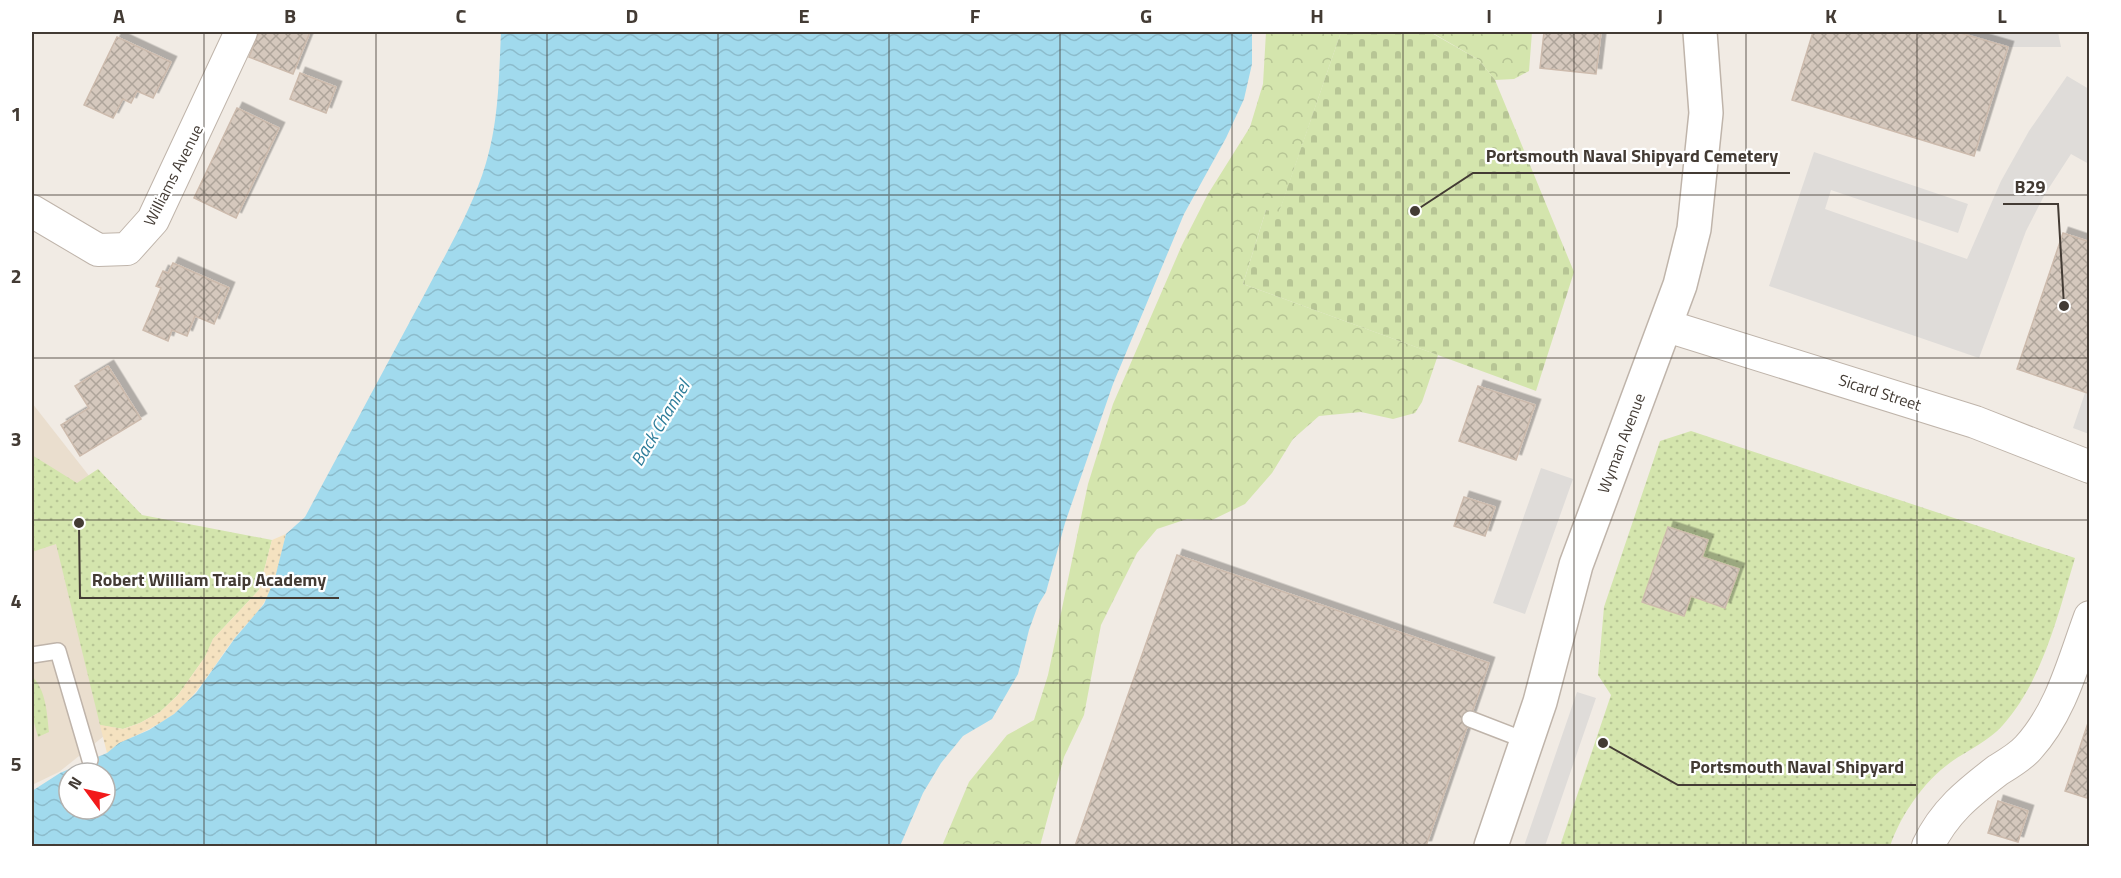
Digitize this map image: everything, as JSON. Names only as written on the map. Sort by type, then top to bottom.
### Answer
[{"type":"street","name":"Williams Avenue","points":[[32,211],[99,250],[127,249],[153,220],[241,32]]},
{"type":"street","name":"Wyman Avenue","points":[[1491,846],[1540,702],[1576,565],[1667,326],[1694,229],[1706,113],[1700,32]]},
{"type":"street","name":"Sicard Street","points":[[1667,326],[1976,422],[2090,467]]},
{"type":"street","points":[[1928,846],[1946,815],[1964,795],[2026,750],[2046,726],[2061,698],[2090,617]]},
{"type":"lane","points":[[32,655],[58,651],[90,760]]},
{"type":"lane","points":[[1470,719],[1527,741]]},
{"type":"shaded area","points":[[1957,32],[2058,32],[2061,47],[2008,47]]},
{"type":"shaded area","points":[[2067,76],[2089,89],[2089,164],[2071,154],[2045,194],[2026,231],[1979,358],[1769,286],[1814,152],[1968,204],[1958,233],[1831,190],[1825,209],[1967,259],[2001,181],[2029,131]]},
{"type":"shaded area","points":[[2085,393],[2089,394],[2089,434],[2073,428]]},
{"type":"shaded area","points":[[32,403],[220,643],[73,761],[57,761],[57,773],[32,785]]},
{"type":"shaded area","points":[[1541,468],[1573,479],[1525,614],[1493,603]]},
{"type":"shaded area","points":[[1577,692],[1596,698],[1545,846],[1524,846]]},
{"type":"green space","points":[[1266,32],[1341,32],[1279,213],[1266,210],[1243,284],[1438,355],[1422,402],[1415,413],[1393,419],[1361,412],[1319,416],[1293,439],[1272,473],[1245,504],[1212,520],[1187,519],[1157,529],[1137,553],[1101,625],[1084,715],[1064,757],[1040,846],[942,846],[969,782],[1007,735],[1034,720],[1048,675],[1088,484],[1113,404],[1182,245],[1208,194],[1250,127],[1263,84]]},
{"type":"green space","points":[[1341,32],[1430,32],[1479,60],[1495,80],[1574,272],[1536,391],[1243,284],[1266,210],[1279,212]]},
{"type":"green space","points":[[1431,32],[1532,32],[1529,71],[1514,79],[1495,80],[1479,60]]},
{"type":"green space","points":[[1691,431],[2075,558],[2048,646],[2029,688],[2017,707],[1991,736],[1951,762],[1931,779],[1907,811],[1890,846],[1560,846],[1611,695],[1598,675],[1604,607],[1660,441]]},
{"type":"green space","points":[[32,455],[77,483],[98,469],[142,515],[272,540],[259,590],[213,639],[205,657],[178,695],[160,712],[140,723],[123,729],[100,725],[56,544],[32,552]]},
{"type":"green space","points":[[32,676],[43,695],[49,732],[38,737],[32,715]]},
{"type":"sand","points":[[286,534],[268,596],[199,688],[174,714],[107,753],[100,725],[123,729],[140,723],[160,712],[178,695],[205,657],[213,639],[259,590],[272,540]]},
{"type":"water","name":"Back Channel","points":[[501,32],[1252,32],[1252,64],[1244,99],[1226,138],[1184,214],[1113,384],[1065,523],[1046,592],[1038,605],[1029,630],[1018,674],[992,719],[963,736],[941,763],[923,793],[900,846],[32,846],[32,791],[57,775],[57,821],[117,821],[117,761],[88,761],[107,753],[119,743],[149,730],[174,714],[196,693],[235,638],[264,604],[275,578],[286,534],[305,517],[466,215],[486,163],[494,130]]},
{"type":"building","points":[[259,32],[310,32],[293,74],[249,57]]},
{"type":"building","points":[[1544,32],[1601,32],[1596,74],[1540,68]]},
{"type":"building","points":[[1813,32],[1957,32],[2008,47],[1974,156],[1792,100]]},
{"type":"building","points":[[117,37],[171,62],[153,98],[137,91],[131,103],[123,99],[113,118],[84,105]]},
{"type":"building","points":[[300,73],[336,87],[326,113],[290,99]]},
{"type":"building","points":[[237,108],[279,128],[236,218],[194,198]]},
{"type":"building","points":[[2063,233],[2090,242],[2090,394],[2017,369]]},
{"type":"building","points":[[173,263],[229,288],[214,324],[195,316],[187,336],[172,330],[168,341],[143,330],[161,288],[156,286],[163,271],[168,273]]},
{"type":"building","points":[[108,366],[141,419],[80,456],[61,425],[89,408],[75,386]]},
{"type":"building","points":[[1478,386],[1535,405],[1516,460],[1459,441]]},
{"type":"building","points":[[1464,497],[1495,507],[1485,536],[1454,526]]},
{"type":"building","points":[[1668,527],[1708,540],[1702,557],[1739,569],[1725,608],[1691,596],[1684,616],[1642,602]]},
{"type":"building","points":[[1177,555],[1489,663],[1426,846],[1075,846]]},
{"type":"building","points":[[2090,717],[2090,799],[2065,791]]},
{"type":"building","points":[[1998,801],[2028,811],[2018,842],[1988,833]]},
{"type":"place","name":"Portsmouth Naval Shipyard Cemetery","points":[[1415,211]]},
{"type":"place","name":"B29","points":[[2064,306]]},
{"type":"place","name":"Robert William Traip Academy","points":[[79,523]]},
{"type":"place","name":"Portsmouth Naval Shipyard","points":[[1603,743]]}]
